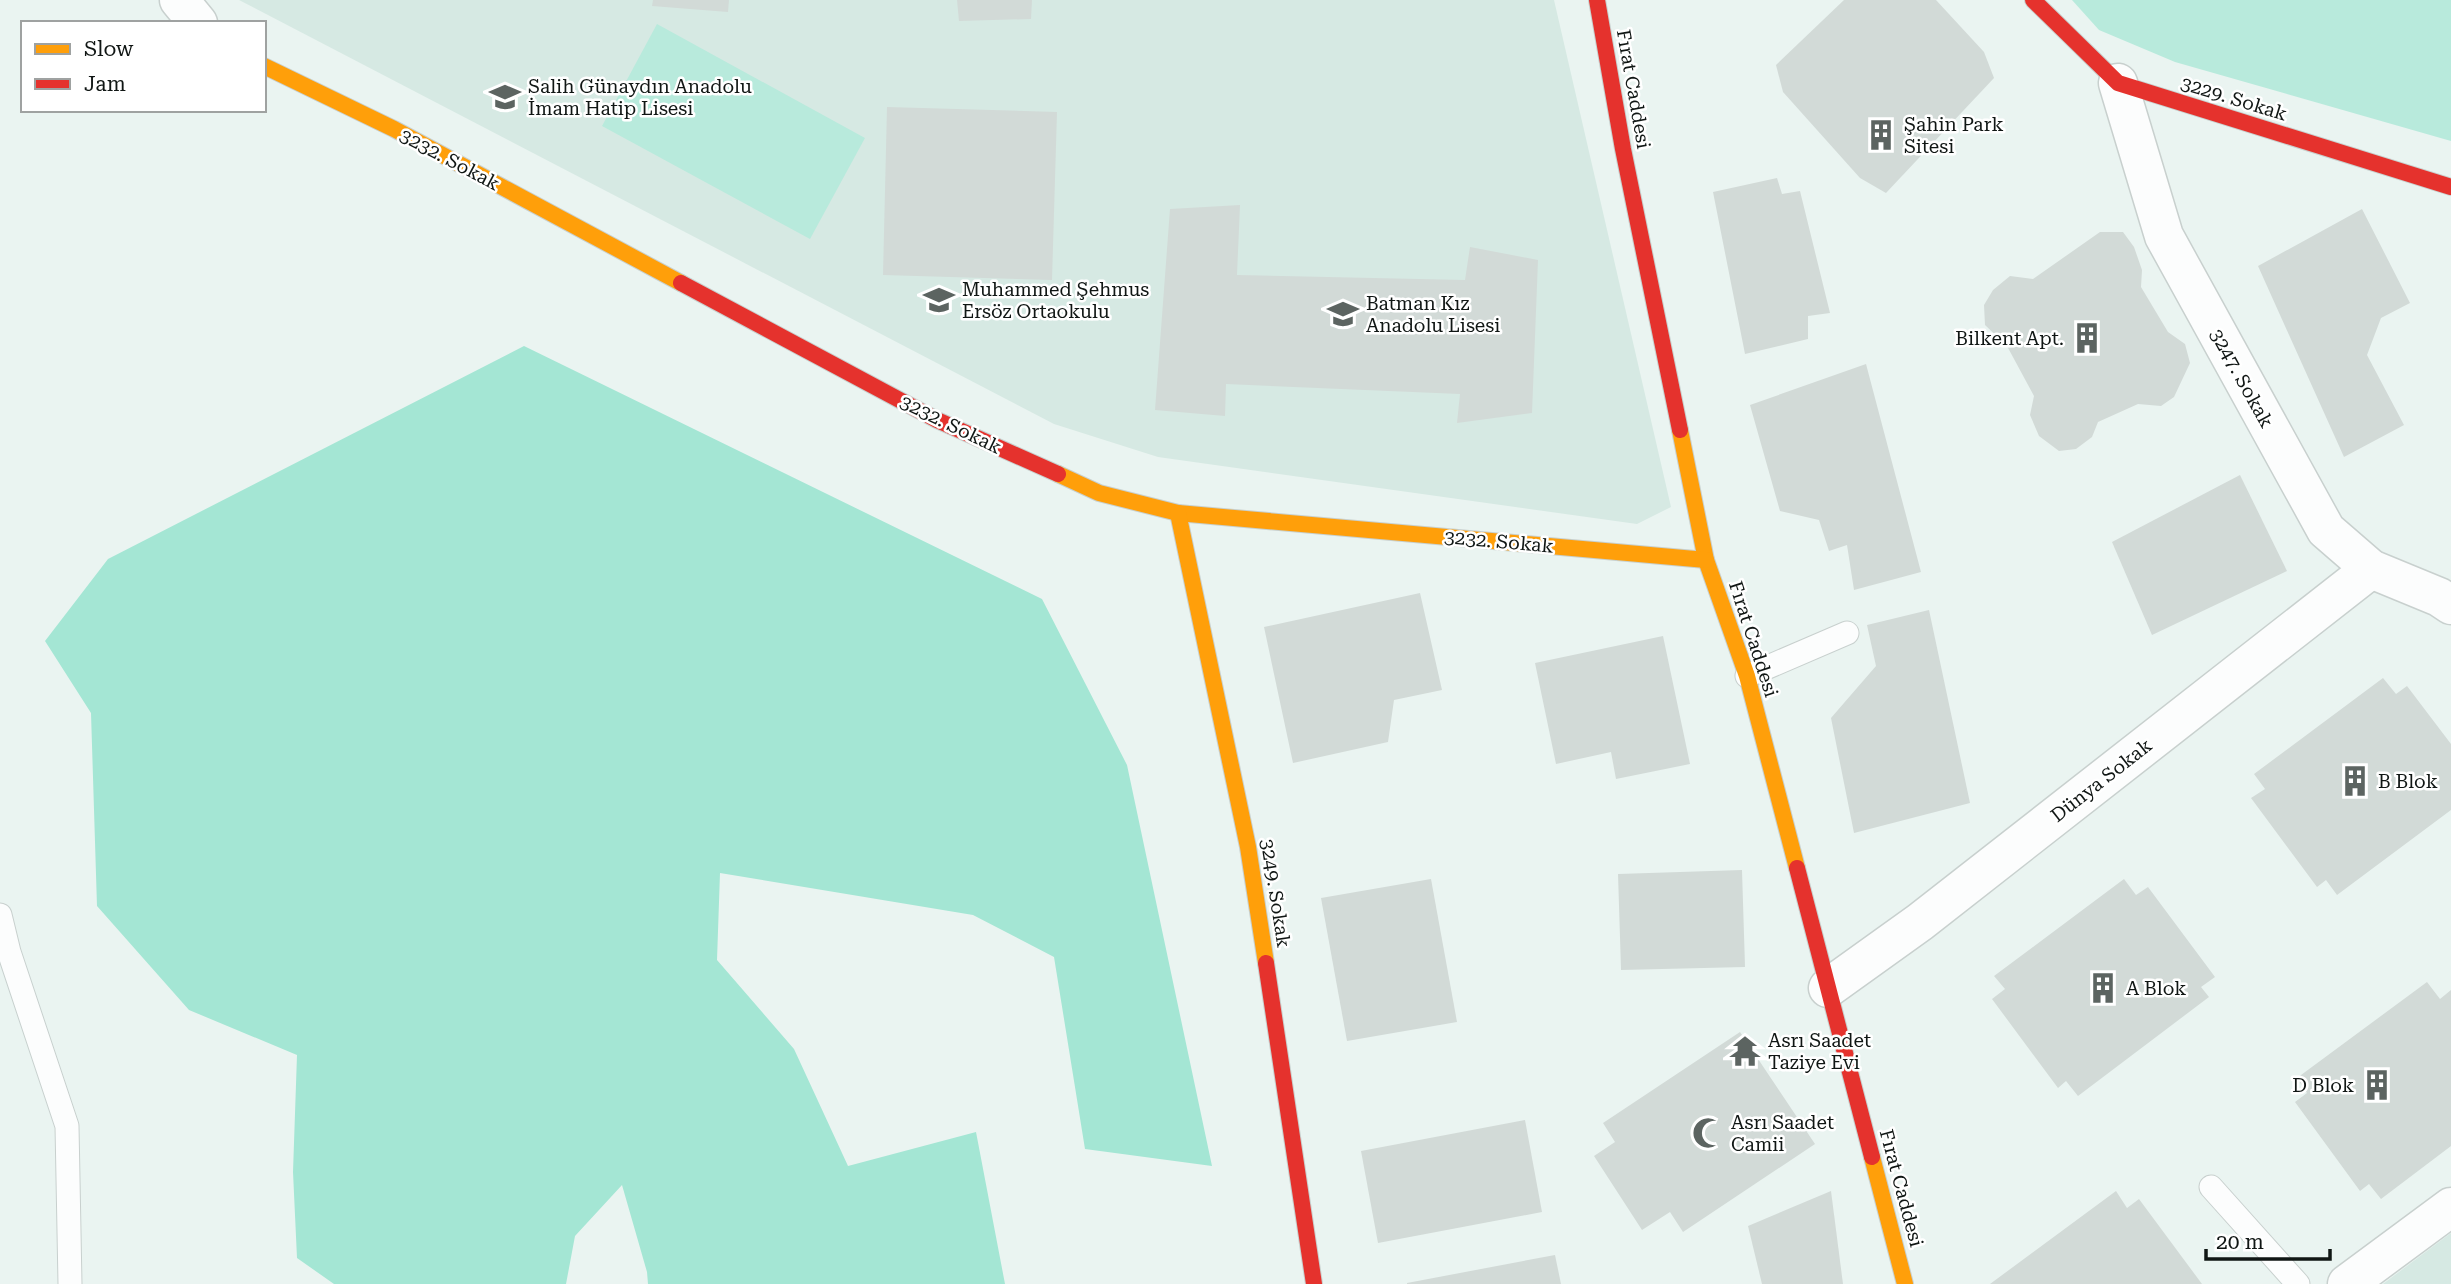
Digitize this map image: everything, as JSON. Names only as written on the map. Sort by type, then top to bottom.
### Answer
[{"type":"street","points":[[179,0],[196,21]]},
{"type":"street","name":"Fırat Caddesi","points":[[1597,0],[1623,149],[1706,560],[1746,676],[1905,1284]]},
{"type":"street","name":"3229. Sokak","points":[[2033,0],[2118,83],[2451,187]]},
{"type":"street","name":"3232. Sokak","points":[[266,67],[394,129],[937,420],[1100,493],[1178,513],[1706,560]]},
{"type":"street","name":"3247. Sokak","points":[[2118,83],[2164,236],[2326,530],[2371,569],[2439,597],[2451,605]]},
{"type":"street","name":"3249. Sokak","points":[[1178,513],[1248,847],[1314,1284]]},
{"type":"street","name":"Dünya Sokak","points":[[1828,988],[1920,922],[2371,569]]},
{"type":"street","points":[[2347,1284],[2451,1207]]},
{"type":"lane","points":[[1746,676],[1847,633]]},
{"type":"lane","points":[[0,915],[9,952],[66,1126],[70,1284]]},
{"type":"lane","points":[[2211,1187],[2298,1284]]},
{"type":"shaded area","points":[[239,0],[1554,0],[1671,507],[1637,524],[1158,457],[1054,424]]},
{"type":"shaded area","points":[[2451,1233],[2451,1284],[2383,1284]]},
{"type":"green space","points":[[2072,0],[2451,0],[2451,141],[2175,62],[2099,30]]},
{"type":"green space","points":[[657,24],[865,138],[810,239],[602,126]]},
{"type":"green space","points":[[524,346],[1042,599],[1127,765],[1212,1166],[1085,1149],[1054,957],[973,915],[720,873],[717,960],[794,1049],[848,1166],[976,1132],[1005,1284],[648,1284],[622,1185],[575,1236],[566,1284],[334,1284],[297,1258],[293,1172],[297,1055],[189,1010],[97,906],[91,713],[45,641],[108,559]]},
{"type":"building","points":[[653,0],[729,0],[728,12],[652,6]]},
{"type":"building","points":[[957,0],[1032,0],[1031,19],[959,21]]},
{"type":"building","name":"Şahin Park Sitesi","points":[[1844,0],[1936,0],[1984,52],[1994,78],[1886,193],[1860,178],[1783,92],[1776,65]]},
{"type":"building","points":[[887,107],[1057,112],[1052,280],[883,275]]},
{"type":"building","points":[[1777,178],[1782,194],[1800,191],[1830,313],[1808,316],[1808,339],[1745,354],[1713,192]]},
{"type":"building","points":[[1240,205],[1237,275],[1465,280],[1470,247],[1538,260],[1532,413],[1457,423],[1460,394],[1226,384],[1225,416],[1155,410],[1170,209]]},
{"type":"building","points":[[2362,209],[2410,303],[2381,318],[2367,355],[2404,425],[2344,457],[2258,266]]},
{"type":"building","name":"Bilkent Apt.","points":[[2100,232],[2123,232],[2134,247],[2142,270],[2141,287],[2168,332],[2185,344],[2190,363],[2174,397],[2161,406],[2138,404],[2098,422],[2092,437],[2076,449],[2059,451],[2039,436],[2030,415],[2034,396],[2007,346],[1985,325],[1984,305],[1993,290],[2010,276],[2033,279]]},
{"type":"building","points":[[1866,364],[1921,572],[1854,590],[1847,545],[1829,551],[1819,520],[1780,511],[1750,405]]},
{"type":"building","points":[[2240,475],[2287,571],[2152,635],[2112,542]]},
{"type":"building","points":[[1420,593],[1442,690],[1394,700],[1388,742],[1293,763],[1264,627]]},
{"type":"building","points":[[1929,610],[1970,803],[1854,833],[1831,718],[1876,666],[1867,625]]},
{"type":"building","points":[[1663,636],[1690,764],[1616,779],[1611,752],[1556,764],[1535,663]]},
{"type":"building","name":"B Blok","points":[[2383,678],[2396,694],[2407,686],[2451,744],[2451,810],[2337,895],[2326,880],[2317,887],[2251,798],[2265,789],[2254,774]]},
{"type":"building","points":[[1742,870],[1745,967],[1621,970],[1618,874]]},
{"type":"building","points":[[1431,879],[1457,1022],[1347,1041],[1321,898]]},
{"type":"building","name":"A Blok","points":[[2124,879],[2136,895],[2148,887],[2215,977],[2201,987],[2209,997],[2078,1096],[2066,1081],[2058,1088],[1992,999],[2005,989],[1994,976]]},
{"type":"building","name":"D Blok","points":[[2427,982],[2440,999],[2451,990],[2451,1146],[2381,1199],[2369,1184],[2360,1191],[2295,1102],[2307,1093],[2297,1078]]},
{"type":"building","name":"Asrı Saadet Camii","points":[[1740,1032],[1815,1144],[1683,1232],[1670,1212],[1642,1230],[1594,1156],[1615,1142],[1603,1123]]},
{"type":"building","points":[[1525,1120],[1542,1212],[1378,1243],[1361,1151]]},
{"type":"building","points":[[1831,1191],[1843,1284],[1762,1284],[1748,1226]]},
{"type":"building","points":[[2116,1191],[2127,1208],[2139,1199],[2202,1284],[1990,1284]]},
{"type":"building","points":[[1555,1255],[1561,1284],[1407,1284],[1407,1283]]},
{"type":"traffic: slow","points":[[266,67],[394,129],[681,283]]},
{"type":"traffic: slow","points":[[1680,430],[1706,560],[1747,676],[1797,868]]},
{"type":"traffic: slow","points":[[1058,474],[1099,493],[1178,513],[1706,560]]},
{"type":"traffic: slow","points":[[1178,513],[1248,847],[1266,963]]},
{"type":"traffic: slow","points":[[1872,1157],[1905,1284]]},
{"type":"traffic: jam","points":[[1597,0],[1623,149],[1680,430]]},
{"type":"traffic: jam","points":[[2033,0],[2118,83],[2451,187]]},
{"type":"traffic: jam","points":[[681,283],[937,420],[1058,474]]},
{"type":"traffic: jam","points":[[1797,868],[1872,1157]]},
{"type":"traffic: jam","points":[[1266,963],[1314,1284]]},
{"type":"place","name":"Salih Günaydın Anadolu İmam Hatip Lisesi","points":[[505,97]]},
{"type":"place","name":"Şahin Park Sitesi","points":[[1881,135]]},
{"type":"place","name":"Muhammed Şehmus Ersöz Ortaokulu","points":[[939,300]]},
{"type":"place","name":"Batman Kız Anadolu Lisesi","points":[[1343,314]]},
{"type":"place","name":"Bilkent Apt.","points":[[2087,338]]},
{"type":"place","name":"B Blok","points":[[2355,781]]},
{"type":"place","name":"A Blok","points":[[2103,988]]},
{"type":"place","name":"Asrı Saadet Taziye Evi","points":[[1745,1051]]},
{"type":"place","name":"D Blok","points":[[2377,1085]]},
{"type":"place","name":"Asrı Saadet Camii","points":[[1708,1133]]}]
